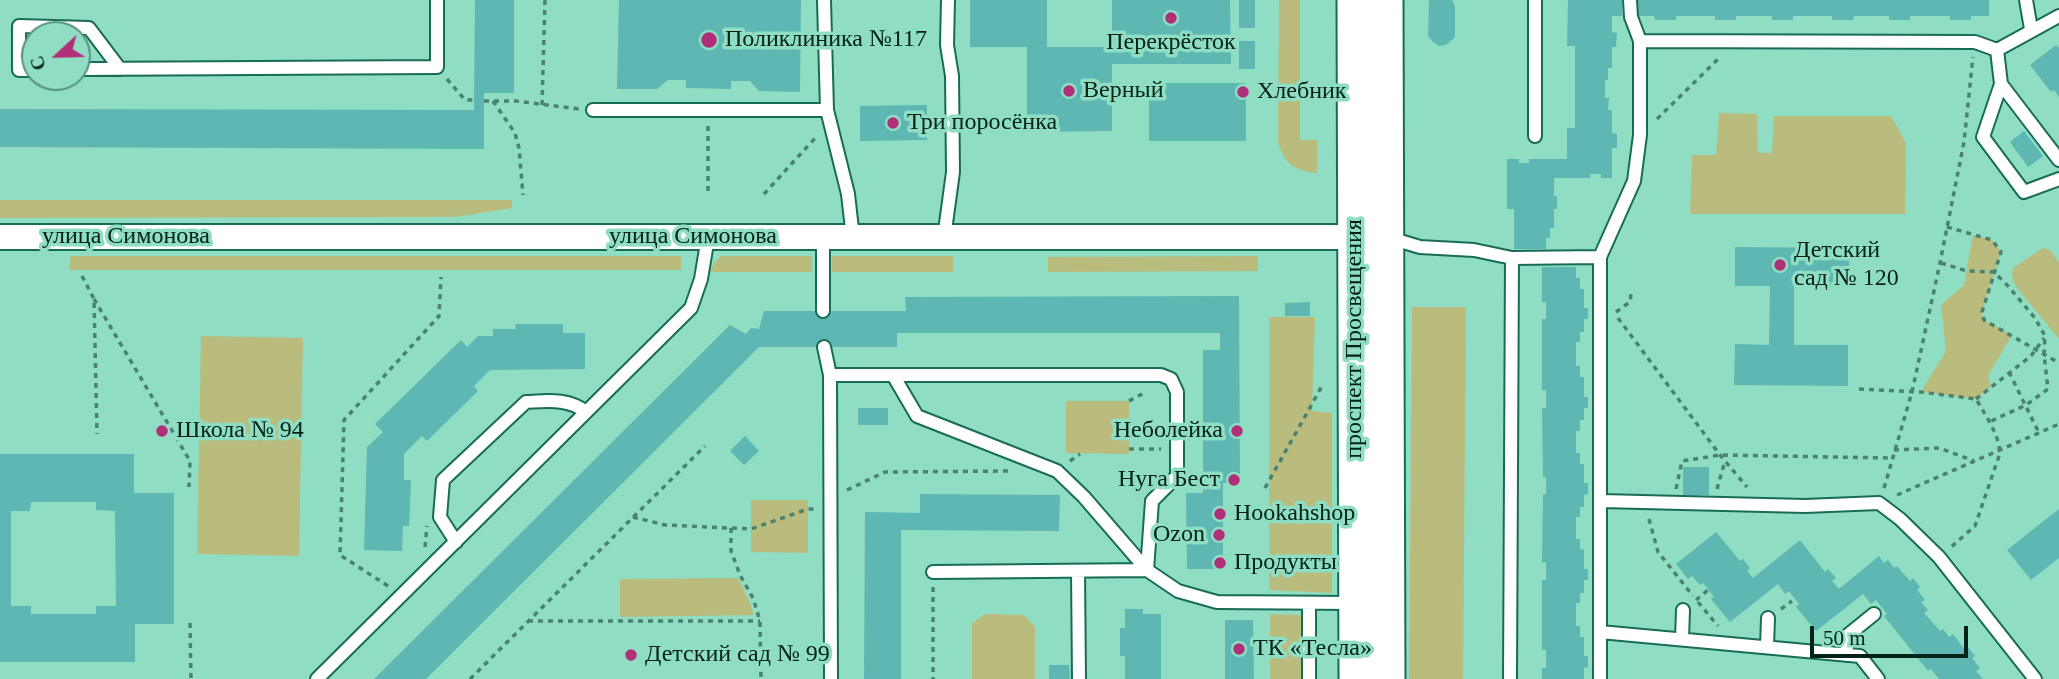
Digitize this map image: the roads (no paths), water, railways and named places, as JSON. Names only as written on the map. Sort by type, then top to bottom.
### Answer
[{"type":"main road","name":"проспект Просвещения","points":[[1353,0],[1371,237],[1388,679]]},
{"type":"main road","name":"проспект Просвещения","points":[[1356,679],[1356,603],[1371,237],[1386,0]]},
{"type":"street","name":"улица Симонова","points":[[0,237],[1371,237]]},
{"type":"lane","points":[[91,69],[437,67],[437,0]]},
{"type":"lane","points":[[824,0],[828,116],[848,194],[853,237]]},
{"type":"lane","points":[[944,238],[953,172],[952,76],[947,45],[948,0]]},
{"type":"lane","points":[[1535,0],[1535,136]]},
{"type":"lane","points":[[1600,679],[1601,257],[1634,181],[1640,135],[1640,41],[1630,17],[1630,0]]},
{"type":"lane","points":[[2026,0],[2031,29]]},
{"type":"lane","points":[[1997,50],[2059,16]]},
{"type":"lane","points":[[21,26],[21,70]]},
{"type":"lane","points":[[91,32],[120,69]]},
{"type":"lane","points":[[1640,41],[1975,42],[1997,50]]},
{"type":"lane","points":[[1997,50],[2001,84],[1983,137],[2024,192],[2059,179]]},
{"type":"lane","points":[[2001,84],[2059,160]]},
{"type":"lane","points":[[593,110],[708,109],[828,116]]},
{"type":"lane","points":[[317,679],[691,308],[701,279],[708,237]]},
{"type":"lane","points":[[823,237],[824,311]]},
{"type":"lane","points":[[1371,237],[1420,247],[1474,250],[1512,258],[1601,257]]},
{"type":"lane","points":[[1510,679],[1512,258]]},
{"type":"lane","points":[[824,347],[830,375],[831,679]]},
{"type":"lane","points":[[830,375],[1161,374],[1171,379],[1177,392],[1177,476],[1152,501],[1147,570]]},
{"type":"lane","points":[[893,375],[918,416],[1057,471],[1084,497],[1147,570],[1178,591],[1217,602],[1356,603]]},
{"type":"lane","points":[[456,542],[440,517],[443,480],[526,402],[561,400],[586,412]]},
{"type":"lane","points":[[1601,500],[1805,506],[1879,503],[1900,519],[1939,557],[2035,679]]},
{"type":"lane","points":[[933,572],[1147,570]]},
{"type":"lane","points":[[1078,571],[1079,679]]},
{"type":"lane","points":[[1309,603],[1309,679]]},
{"type":"lane","points":[[1682,639],[1683,610]]},
{"type":"lane","points":[[1846,654],[1848,635],[1874,614]]},
{"type":"lane","points":[[1768,618],[1768,647]]},
{"type":"lane","points":[[1600,632],[1860,656],[1878,679]]},
{"type":"place","name":"Перекрёсток","points":[[1171,18]]},
{"type":"place","name":"Поликлиника №117","points":[[709,40]]},
{"type":"place","name":"Верный","points":[[1069,91]]},
{"type":"place","name":"Хлебник","points":[[1243,92]]},
{"type":"place","name":"Три поросёнка","points":[[893,123]]},
{"type":"place","name":"Детский сад № 120","points":[[1780,265]]},
{"type":"place","name":"Школа № 94","points":[[162,431]]},
{"type":"place","name":"Неболейка","points":[[1237,431]]},
{"type":"place","name":"Нуга Бест","points":[[1234,480]]},
{"type":"place","name":"Hookahshop","points":[[1220,514]]},
{"type":"place","name":"Ozon","points":[[1219,535]]},
{"type":"place","name":"Продукты","points":[[1220,563]]},
{"type":"place","name":"ТК «Тесла»","points":[[1239,649]]},
{"type":"place","name":"Детский сад № 99","points":[[631,655]]}]
